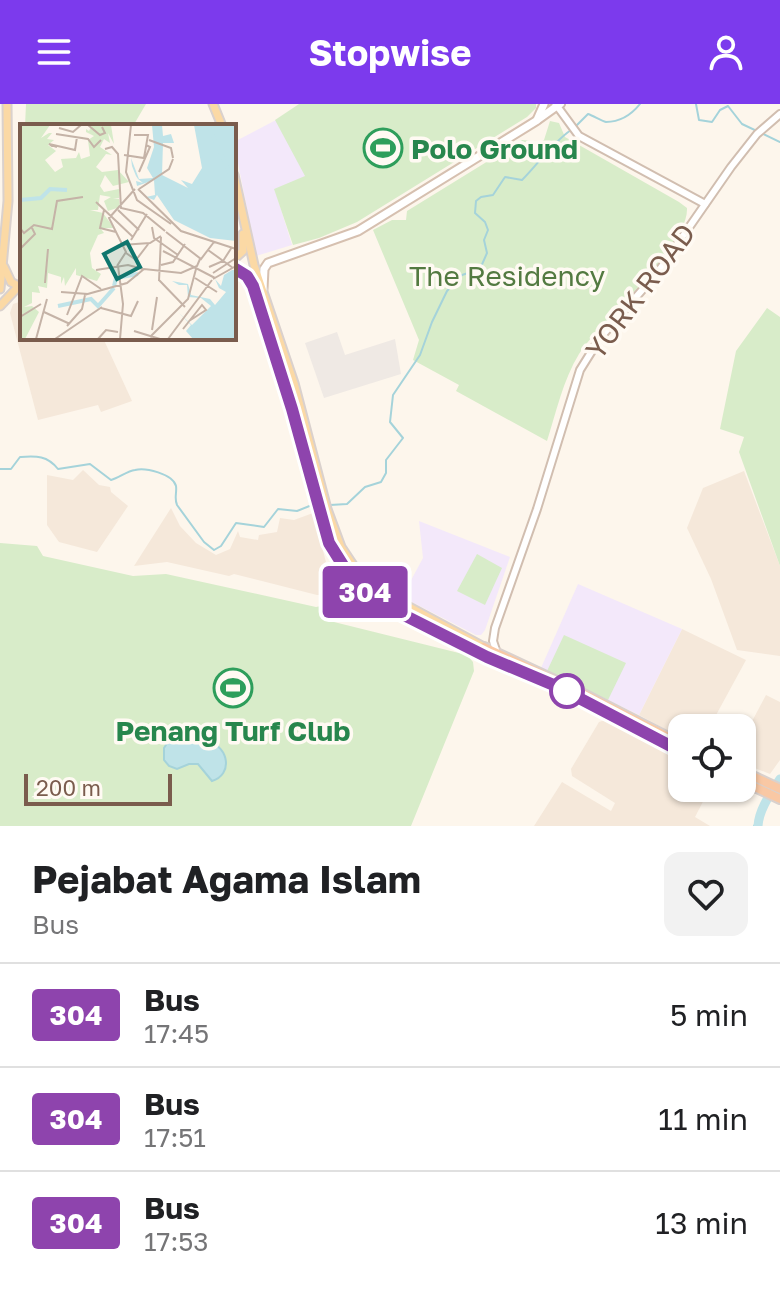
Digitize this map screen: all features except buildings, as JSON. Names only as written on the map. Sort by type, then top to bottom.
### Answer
[{"type":"highway","points":[[482,650],[497,653],[554,678],[668,737]]},
{"type":"highway","points":[[482,650],[668,745]]},
{"type":"highway","points":[[756,777],[766,782],[779,795]]},
{"type":"highway","points":[[756,788],[779,795]]},
{"type":"main road","points":[[7,104],[8,201],[0,290],[20,289]]},
{"type":"main road","points":[[213,104],[221,124]]},
{"type":"main road","points":[[536,121],[544,104]]},
{"type":"main road","points":[[263,289],[264,269],[268,263],[358,231],[558,105]]},
{"type":"main road","points":[[236,185],[254,265],[302,407],[322,504]]},
{"type":"main road","points":[[236,257],[243,251],[243,220]]},
{"type":"main road","points":[[2,265],[9,279],[20,289]]},
{"type":"main road","points":[[238,270],[253,286],[322,504],[348,560],[374,588],[482,650]]},
{"type":"main road","points":[[0,306],[20,289]]},
{"type":"street","points":[[558,105],[572,130],[595,146],[705,204]]},
{"type":"street","name":"YORK ROAD","points":[[497,653],[493,641],[495,628],[537,509],[580,370],[600,338],[658,272],[757,134],[780,114]]},
{"type":"street","name":"YORK ROAD","points":[[482,650],[495,628]]},
{"type":"shaded area","points":[[276,120],[306,176],[275,190],[292,245],[256,256],[236,141]]},
{"type":"shaded area","points":[[20,302],[20,340],[104,340],[132,401],[101,412],[98,405],[38,420],[10,313],[13,304]]},
{"type":"shaded area","points":[[337,332],[345,355],[395,339],[401,374],[324,398],[305,343]]},
{"type":"shaded area","points":[[83,470],[99,485],[110,487],[111,492],[128,506],[97,552],[59,542],[47,525],[47,475],[73,480]]},
{"type":"shaded area","points":[[744,471],[780,566],[780,656],[737,650],[711,579],[687,528],[703,488]]},
{"type":"shaded area","points":[[171,508],[180,526],[196,543],[216,555],[230,549],[238,531],[240,537],[258,540],[259,535],[277,532],[280,518],[294,520],[313,513],[326,562],[323,564],[343,582],[343,587],[327,595],[317,595],[234,574],[229,576],[167,562],[134,566]]},
{"type":"shaded area","points":[[419,521],[510,557],[481,635],[402,597],[423,558]]},
{"type":"shaded area","points":[[578,584],[682,629],[639,715],[541,668]]},
{"type":"shaded area","points":[[682,629],[746,660],[717,714],[668,714],[668,731],[639,715]]},
{"type":"shaded area","points":[[766,695],[780,702],[780,760],[770,774],[756,768],[756,714]]},
{"type":"shaded area","points":[[605,720],[668,752],[668,802],[703,802],[695,817],[710,826],[534,826],[562,782],[611,811],[615,803],[572,776],[571,769],[599,722]]},
{"type":"green space","points":[[26,104],[146,104],[134,124],[25,124]]},
{"type":"green space","name":"Polo Ground","points":[[299,104],[536,104],[536,108],[527,117],[357,222],[293,245],[274,189],[305,176],[275,120]]},
{"type":"green space","name":"The Residency","points":[[550,121],[559,123],[565,137],[687,208],[684,224],[660,262],[579,354],[564,386],[547,441],[456,391],[459,385],[413,360],[419,340],[373,230],[392,220],[406,220],[407,211],[522,140],[537,145],[544,140]]},
{"type":"green space","points":[[767,308],[780,317],[780,566],[739,452],[744,437],[720,429],[736,351]]},
{"type":"green space","name":"Penang Turf Club","points":[[0,543],[37,546],[43,556],[133,576],[166,574],[316,607],[341,602],[334,622],[467,655],[473,662],[474,671],[411,826],[0,826]]},
{"type":"green space","points":[[477,554],[502,568],[485,605],[457,591]]},
{"type":"green space","points":[[564,635],[626,663],[608,700],[547,671]]},
{"type":"water","points":[[205,741],[216,745],[226,761],[223,773],[212,781],[198,764],[177,769],[169,766],[164,760],[164,748],[168,742]]},
{"type":"waterway","points":[[576,126],[588,114],[606,122],[616,121],[640,104]]},
{"type":"waterway","points":[[696,104],[699,120],[712,122],[720,110],[728,106],[742,124],[780,142]]},
{"type":"waterway","points":[[330,505],[347,504],[365,487],[381,482],[386,473],[386,460],[403,438],[390,422],[393,395],[420,355],[447,291],[462,275],[480,269],[487,253],[484,240],[488,230],[485,222],[475,213],[476,201],[493,195],[505,177],[522,180],[571,130]]},
{"type":"waterway","points":[[0,469],[11,469],[20,457],[31,456],[41,457],[58,469],[90,464],[111,480],[135,470],[158,472],[174,482],[177,505],[204,542],[214,550],[221,546],[236,523],[264,527],[278,509],[297,511],[312,505]]},
{"type":"waterway","points":[[758,826],[763,807],[780,779]]},
{"type":"waterway","points":[[754,826],[757,821]]},
{"type":"bus line","name":"304","points":[[236,269],[247,276],[253,286],[292,409],[329,543],[351,578],[374,599],[390,608],[487,657],[556,686],[668,745]]},
{"type":"place","name":"Polo Ground","points":[[383,148]]},
{"type":"place","name":"Penang Turf Club","points":[[233,688]]}]
